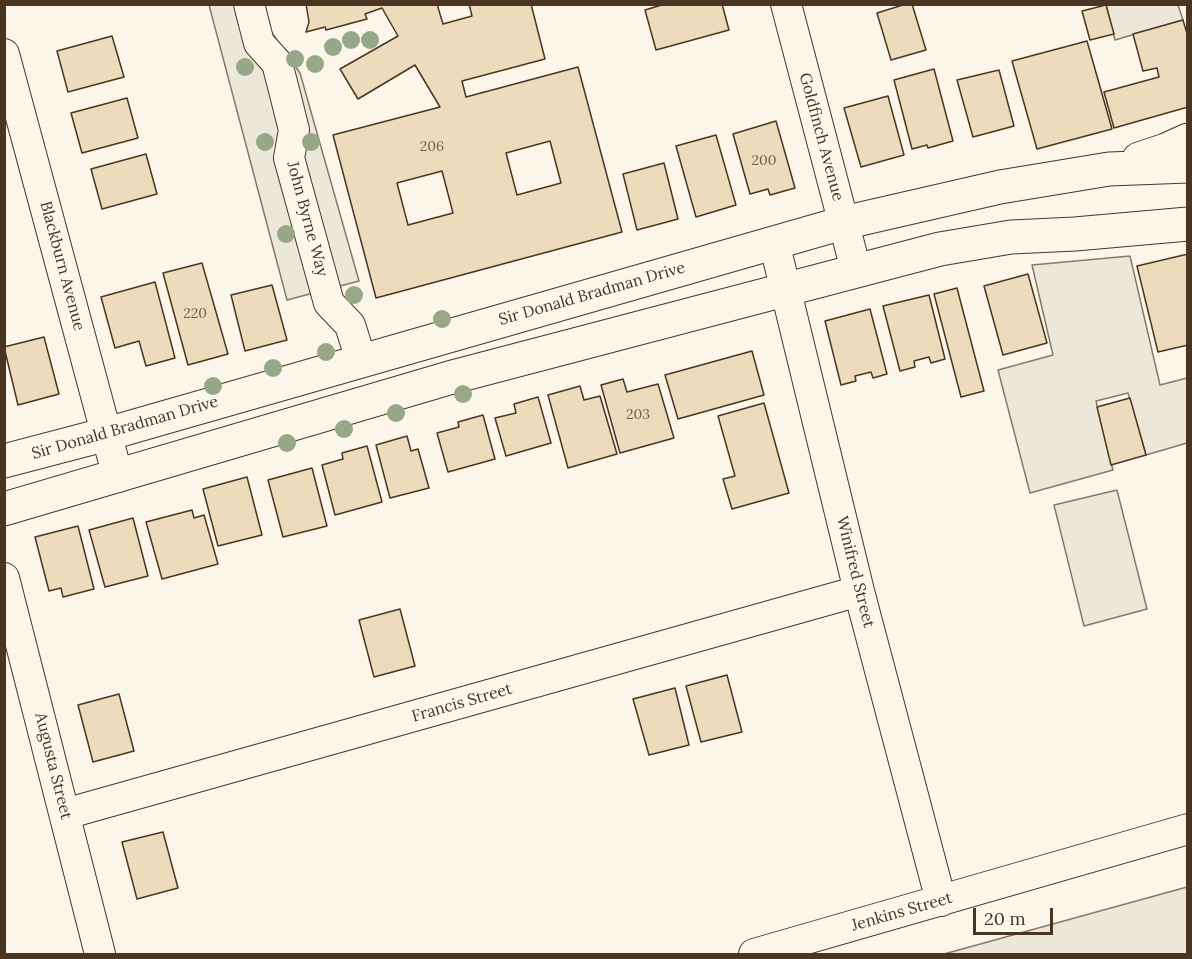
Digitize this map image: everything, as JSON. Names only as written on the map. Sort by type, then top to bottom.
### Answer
[{"type":"main road","points":[[1109,169],[1166,150],[1188,140]]},
{"type":"main road","name":"Sir Donald Bradman Drive","points":[[4,461],[107,434],[843,223],[1000,187],[1109,169],[1188,166]]},
{"type":"main road","points":[[4,509],[449,378],[939,249],[1011,237],[1188,224]]},
{"type":"street","name":"John Byrne Way","points":[[249,4],[259,43],[277,63],[280,73],[294,130],[289,158],[329,303],[350,325],[361,360]]},
{"type":"street","name":"Goldfinch Avenue","points":[[786,4],[856,270]]},
{"type":"street","name":"Blackburn Avenue","points":[[4,54],[118,477]]},
{"type":"street","name":"Winifred Street","points":[[774,242],[859,591],[941,901]]},
{"type":"street","name":"Augusta Street","points":[[4,578],[100,954]]},
{"type":"street","name":"Francis Street","points":[[65,814],[859,591]]},
{"type":"street","name":"Jenkins Street","points":[[754,954],[1188,829]]},
{"type":"shaded area","points":[[209,5],[264,5],[270,30],[300,73],[359,281],[287,300]]},
{"type":"shaded area","points":[[1106,5],[1178,5],[1183,20],[1115,40]]},
{"type":"shaded area","points":[[1130,256],[1160,385],[1187,378],[1187,443],[1146,455],[1128,393],[1096,401],[1113,470],[1030,493],[998,370],[1053,355],[1032,265]]},
{"type":"shaded area","points":[[1117,490],[1147,609],[1084,626],[1054,505]]},
{"type":"shaded area","points":[[1187,887],[1187,954],[944,954]]},
{"type":"building","points":[[306,4],[437,4],[443,24],[472,16],[469,4],[531,4],[545,59],[462,81],[466,97],[578,67],[622,232],[376,298],[333,135],[440,107],[415,65],[358,99],[340,69],[398,36],[382,8],[365,14],[367,19],[326,30],[325,27],[306,32],[309,22]],"holes":[[[550,141],[561,183],[517,195],[506,153]],[[442,171],[453,213],[408,225],[397,183]]]},
{"type":"building","points":[[665,4],[722,4],[729,30],[656,50],[645,10]]},
{"type":"building","points":[[912,4],[926,50],[891,60],[877,13]]},
{"type":"building","points":[[1106,5],[1114,34],[1090,40],[1082,11]]},
{"type":"building","points":[[1183,20],[1188,37],[1188,107],[1114,128],[1104,92],[1159,77],[1157,68],[1143,71],[1133,34]]},
{"type":"building","points":[[112,36],[124,77],[68,92],[57,51]]},
{"type":"building","points":[[1087,41],[1112,129],[1037,149],[1012,61]]},
{"type":"building","points":[[934,69],[953,141],[928,148],[927,145],[912,149],[894,80]]},
{"type":"building","points":[[999,70],[1014,126],[973,137],[957,80]]},
{"type":"building","points":[[888,96],[904,155],[861,167],[844,108]]},
{"type":"building","points":[[127,98],[138,138],[82,153],[71,113]]},
{"type":"building","points":[[776,121],[795,188],[770,195],[768,189],[750,194],[733,134]]},
{"type":"building","points":[[716,135],[736,205],[696,217],[676,146]]},
{"type":"building","points":[[146,154],[157,194],[102,209],[91,169]]},
{"type":"building","points":[[664,163],[678,219],[637,230],[623,174]]},
{"type":"building","points":[[1188,254],[1188,345],[1158,352],[1137,266]]},
{"type":"building","points":[[202,263],[228,354],[188,365],[163,273]]},
{"type":"building","points":[[1028,274],[1047,343],[1003,355],[984,286]]},
{"type":"building","points":[[155,282],[175,358],[146,366],[139,341],[115,348],[101,297]]},
{"type":"building","points":[[272,285],[287,340],[245,351],[231,295]]},
{"type":"building","points":[[957,288],[984,391],[961,397],[934,294]]},
{"type":"building","points":[[929,295],[945,359],[931,363],[929,357],[914,361],[915,367],[900,371],[883,306]]},
{"type":"building","points":[[870,309],[887,374],[873,378],[871,372],[855,376],[856,381],[841,385],[825,321]]},
{"type":"building","points":[[44,337],[59,394],[18,405],[4,347]]},
{"type":"building","points":[[752,351],[764,395],[678,419],[665,375]]},
{"type":"building","points":[[623,379],[627,392],[658,384],[674,438],[620,453],[601,385]]},
{"type":"building","points":[[580,386],[584,400],[600,396],[617,454],[568,468],[548,395]]},
{"type":"building","points":[[538,397],[551,443],[506,456],[495,418],[516,413],[514,404]]},
{"type":"building","points":[[1130,398],[1146,455],[1111,465],[1097,407]]},
{"type":"building","points":[[764,403],[789,493],[732,509],[723,479],[735,476],[718,416]]},
{"type":"building","points":[[483,415],[495,459],[448,472],[437,433],[459,427],[458,422]]},
{"type":"building","points":[[407,436],[411,451],[418,449],[429,488],[390,498],[376,445]]},
{"type":"building","points":[[367,446],[382,502],[335,515],[322,465],[343,459],[342,453]]},
{"type":"building","points":[[312,468],[327,526],[283,537],[268,480]]},
{"type":"building","points":[[247,477],[262,535],[218,546],[203,489]]},
{"type":"building","points":[[192,510],[194,518],[204,515],[218,564],[162,579],[146,522]]},
{"type":"building","points":[[133,518],[148,576],[105,587],[89,530]]},
{"type":"building","points":[[78,526],[94,589],[63,597],[61,588],[49,591],[35,537]]},
{"type":"building","points":[[400,609],[415,666],[374,677],[359,620]]},
{"type":"building","points":[[727,675],[742,732],[701,742],[686,686]]},
{"type":"building","points":[[675,688],[689,745],[649,755],[633,699]]},
{"type":"building","points":[[119,694],[134,751],[93,762],[78,705]]},
{"type":"building","points":[[163,832],[178,888],[137,899],[122,842]]}]
